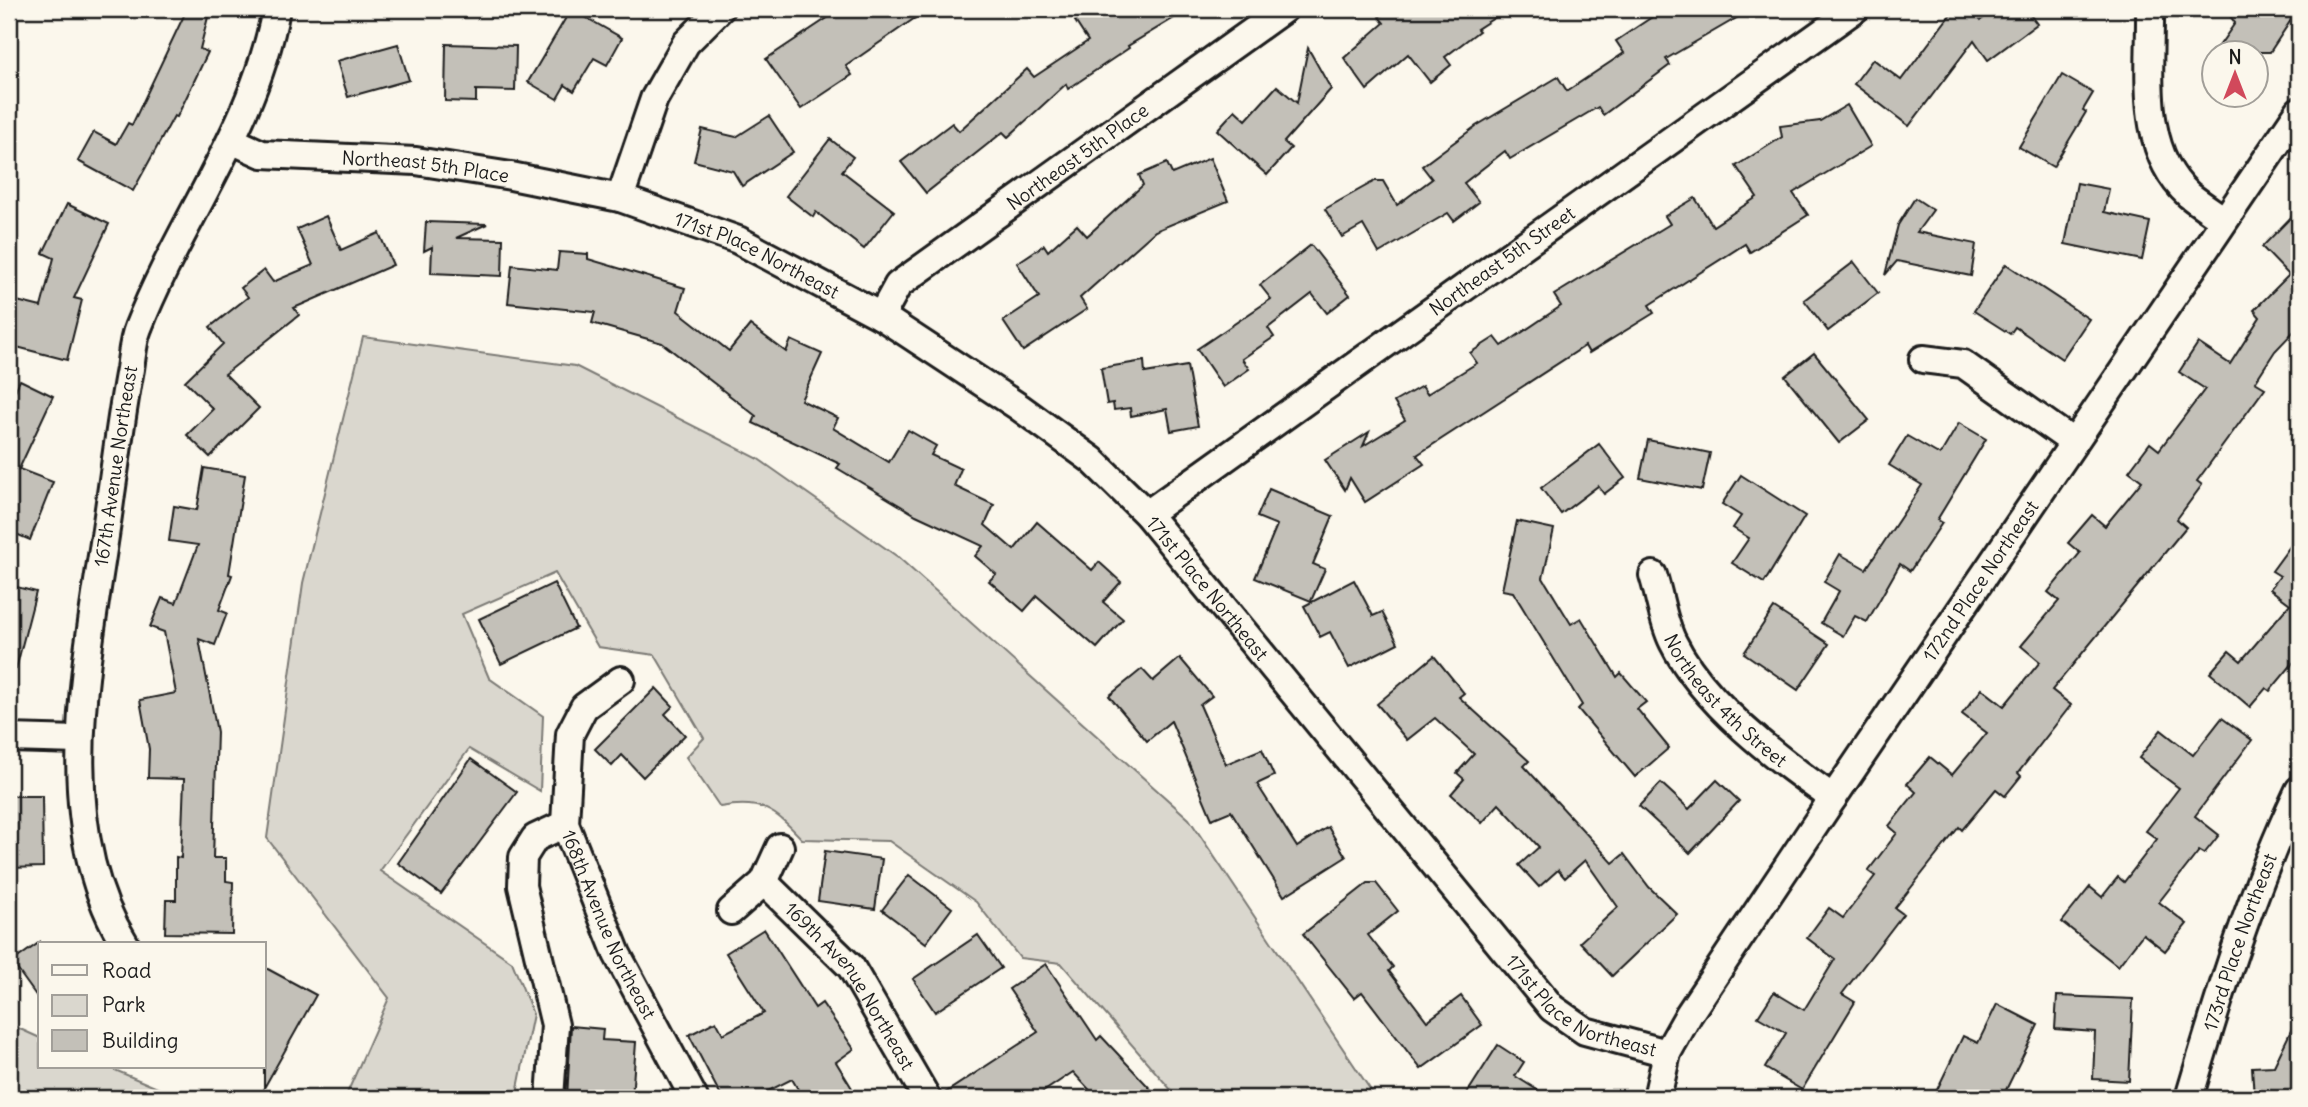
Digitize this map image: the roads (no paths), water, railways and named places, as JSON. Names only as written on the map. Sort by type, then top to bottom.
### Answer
[{"type":"street","name":"167th Avenue Northeast","points":[[124,942],[100,888],[84,832],[79,740],[123,402],[137,331],[160,277],[231,140],[271,35],[276,9]]},
{"type":"street","points":[[620,198],[654,99],[686,43],[720,9]]},
{"type":"street","name":"Northeast 5th Place","points":[[881,316],[898,285],[1284,9]]},
{"type":"street","name":"Northeast 5th Street","points":[[1147,514],[1855,9]]},
{"type":"street","points":[[2150,9],[2154,138],[2166,167],[2188,194],[2224,220]]},
{"type":"street","name":"172nd Place Northeast","points":[[1667,1053],[1833,798],[2299,111]]},
{"type":"street","name":"Northeast 5th Place","points":[[231,140],[262,154],[416,161],[620,198]]},
{"type":"street","name":"171st Place Northeast","points":[[620,198],[738,240],[881,316],[1092,460],[1147,514],[1552,1009],[1585,1031],[1667,1053],[1657,1098]]},
{"type":"street","points":[[1923,359],[1963,364],[2073,442]]},
{"type":"street","name":"Northeast 4th Street","points":[[1653,575],[1673,642],[1696,675],[1739,724],[1773,757],[1833,798]]},
{"type":"street","name":"168th Avenue Northeast","points":[[621,680],[584,707],[569,734],[565,824],[617,954],[694,1098]]},
{"type":"street","points":[[9,738],[79,740]]},
{"type":"street","name":"173rd Place Northeast","points":[[2189,1098],[2216,1007],[2266,859],[2299,790]]},
{"type":"street","points":[[550,1098],[555,1025],[522,886],[523,857],[535,838],[565,824]]},
{"type":"street","points":[[731,911],[764,882],[780,847]]},
{"type":"street","name":"169th Avenue Northeast","points":[[764,882],[851,967],[927,1098]]}]
